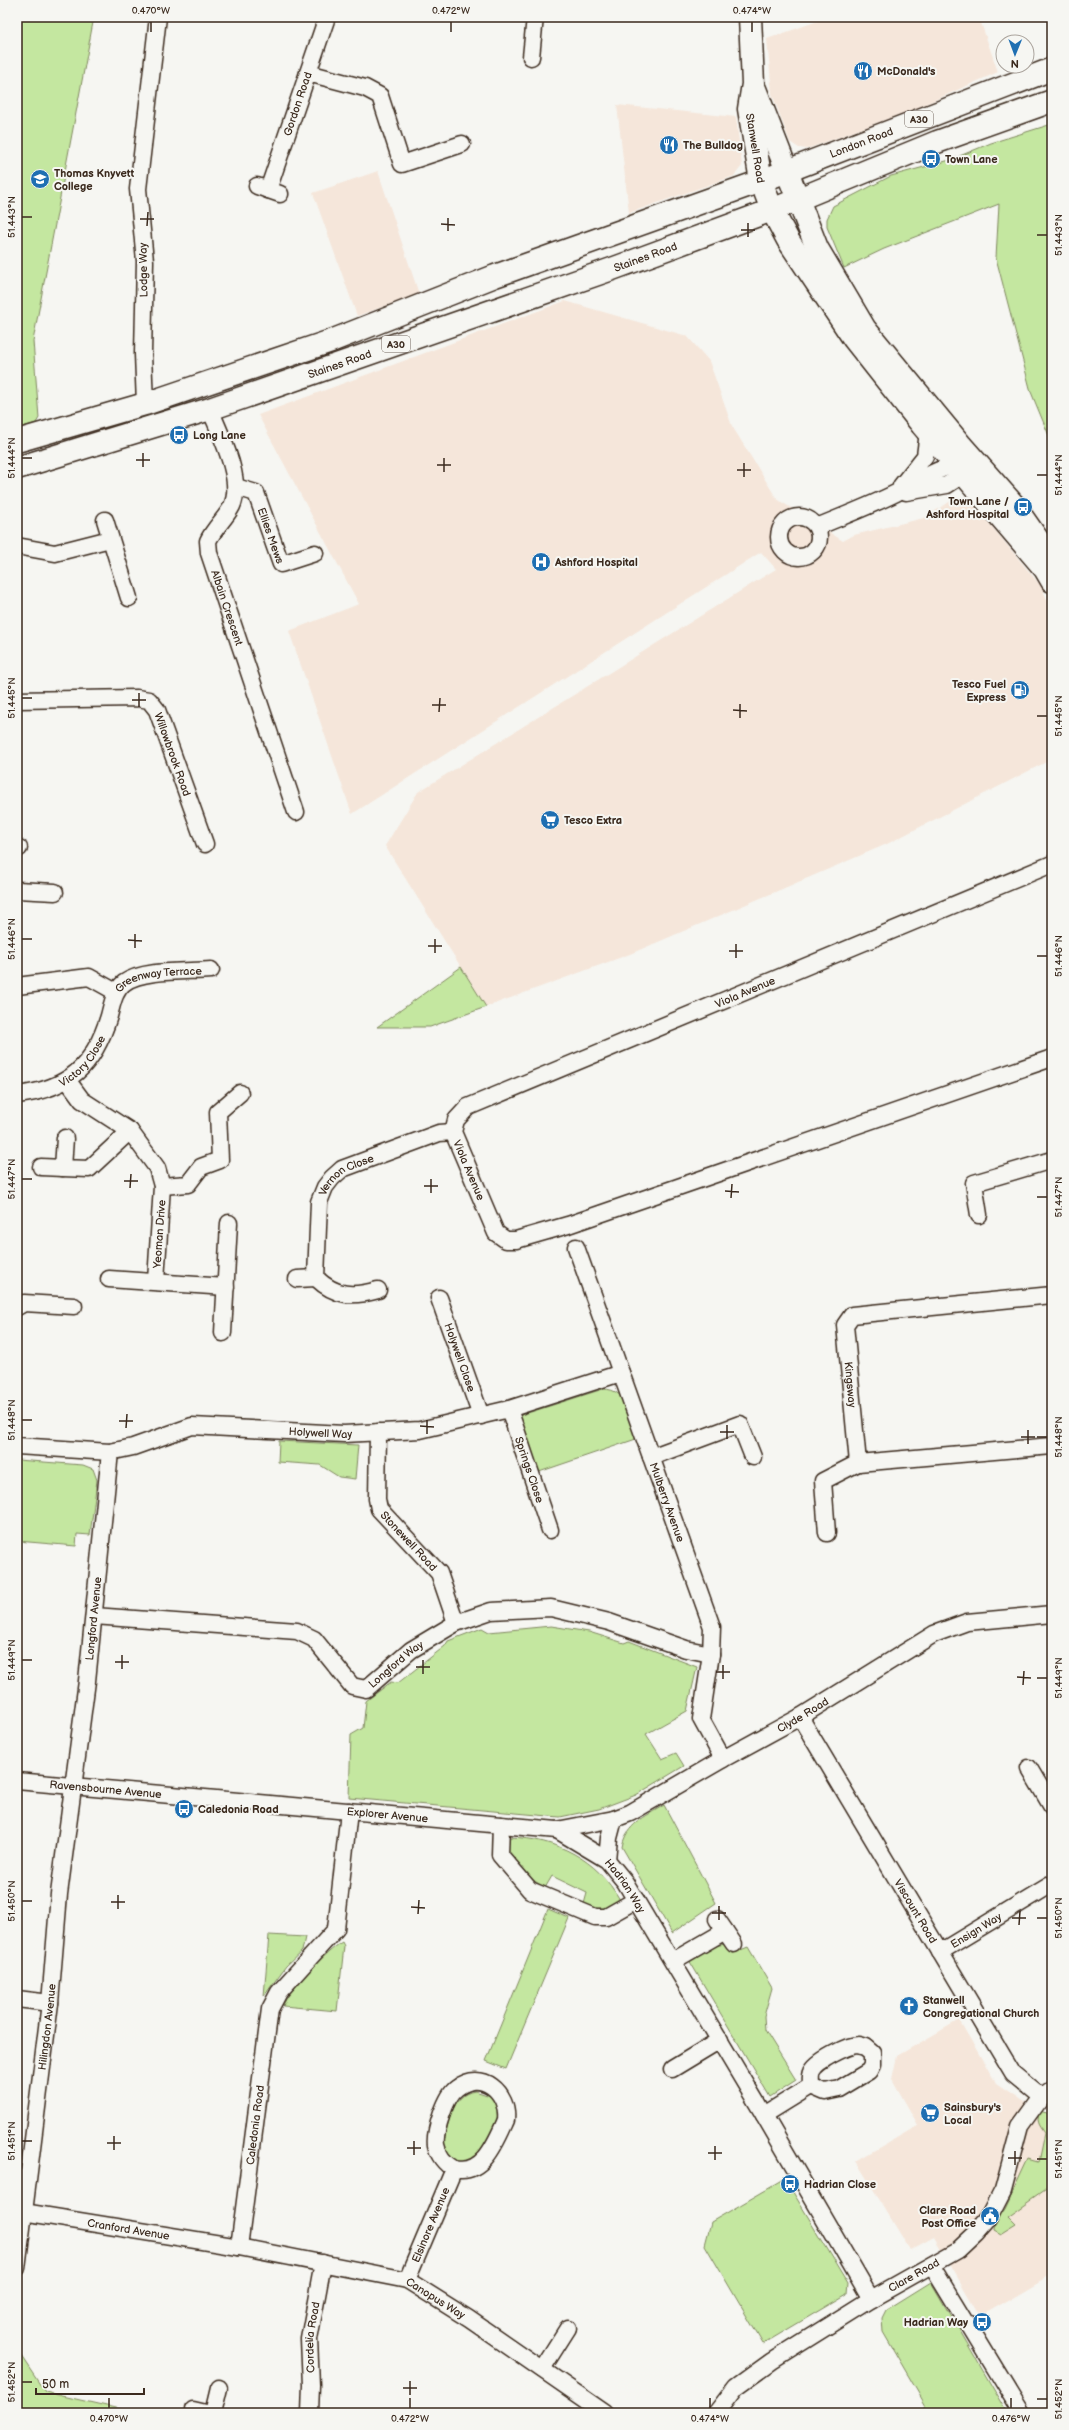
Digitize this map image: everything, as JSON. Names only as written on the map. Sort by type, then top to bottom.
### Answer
[{"type":"main road","name":"Stanwell Road","points":[[750,17],[753,84],[749,109],[761,181],[772,210]]},
{"type":"main road","name":"London Road","points":[[761,181],[1052,68]]},
{"type":"main road","name":"Stanwell Road","points":[[753,84],[797,199]]},
{"type":"main road","name":"A30","points":[[772,210],[937,142],[1052,101]]},
{"type":"main road","name":"A30","points":[[17,441],[145,404],[332,341],[496,276],[761,181]]},
{"type":"main road","points":[[797,199],[816,248],[865,329],[966,468],[1052,581]]},
{"type":"main road","points":[[772,210],[788,240],[850,334],[928,432],[966,468],[1013,504],[1052,560]]},
{"type":"main road","name":"Staines Road","points":[[17,468],[210,409],[612,269],[772,210]]},
{"type":"street","name":"Lodge Way","points":[[145,404],[143,354],[145,261],[138,189],[158,17]]},
{"type":"street","name":"Gordon Road","points":[[268,190],[327,17]]},
{"type":"street","points":[[532,57],[535,17]]},
{"type":"street","points":[[308,73],[365,88],[380,96],[402,164],[462,144]]},
{"type":"street","name":"Albain Crescent","points":[[210,409],[228,456],[236,487],[232,505],[208,541],[209,553],[296,812]]},
{"type":"street","points":[[895,494],[924,456],[928,432]]},
{"type":"street","points":[[817,528],[895,494],[948,485],[966,468]]},
{"type":"street","name":"Ellies Mews","points":[[236,487],[256,493],[281,564],[315,553]]},
{"type":"street","points":[[105,520],[129,598]]},
{"type":"street","points":[[17,546],[54,553],[110,539]]},
{"type":"street","name":"Willowbrook Road","points":[[17,700],[137,698],[149,700],[157,710],[206,844]]},
{"type":"street","name":"Viola Avenue","points":[[1052,864],[468,1108],[456,1120],[453,1132],[496,1232],[506,1240],[516,1240],[568,1225],[1052,1058]]},
{"type":"street","points":[[17,890],[55,892]]},
{"type":"street","name":"Greenway Terrace","points":[[17,986],[89,977],[116,992],[124,984],[141,975],[211,970]]},
{"type":"street","name":"Victory Close","points":[[17,1095],[40,1092],[68,1081],[81,1069],[100,1044],[116,992]]},
{"type":"street","name":"Yeoman Drive","points":[[68,1081],[82,1100],[130,1131],[157,1168],[162,1186],[156,1281]]},
{"type":"street","name":"Yeoman Drive","points":[[162,1186],[188,1184],[202,1167],[220,1160],[218,1112],[240,1093]]},
{"type":"street","points":[[40,1167],[90,1169],[130,1131]]},
{"type":"street","name":"Vernon Close","points":[[316,1278],[319,1202],[325,1187],[332,1178],[342,1170],[349,1167],[439,1133],[453,1132]]},
{"type":"street","points":[[63,1168],[65,1138]]},
{"type":"street","points":[[979,1215],[974,1183],[1052,1160]]},
{"type":"street","points":[[223,1333],[229,1223]]},
{"type":"street","name":"Mulberry Avenue","points":[[576,1247],[712,1627],[711,1654],[701,1719],[723,1759]]},
{"type":"street","points":[[297,1279],[316,1278],[330,1290],[347,1295],[358,1296],[378,1290]]},
{"type":"street","name":"Yeoman Drive","points":[[109,1279],[156,1281],[226,1287]]},
{"type":"street","name":"Kingsway","points":[[858,1463],[845,1325],[852,1315],[1052,1295]]},
{"type":"street","name":"Holywell Close","points":[[439,1298],[481,1416]]},
{"type":"street","points":[[17,1307],[24,1303],[74,1306]]},
{"type":"street","name":"Holywell Way","points":[[17,1446],[110,1452],[133,1447],[192,1426],[337,1433],[420,1430],[509,1409],[621,1374]]},
{"type":"street","name":"Springs Close","points":[[509,1409],[550,1530]]},
{"type":"street","points":[[652,1457],[740,1424],[753,1457]]},
{"type":"street","name":"Stonewell Road","points":[[378,1432],[377,1494],[379,1509],[439,1573],[456,1623]]},
{"type":"street","points":[[826,1533],[823,1481],[858,1463],[1052,1446]]},
{"type":"street","name":"Longford Avenue","points":[[74,1786],[94,1616],[110,1452]]},
{"type":"street","name":"Longford Way","points":[[94,1616],[297,1631],[314,1639],[352,1686],[366,1689],[411,1650],[456,1623],[491,1611],[551,1608],[610,1622],[686,1648],[711,1654]]},
{"type":"street","name":"Clyde Road","points":[[557,1830],[614,1819],[630,1813],[723,1759],[800,1717],[934,1634],[968,1622],[1052,1614]]},
{"type":"street","name":"Viscount Road","points":[[800,1717],[1013,2074],[1047,2093]]},
{"type":"street","points":[[1029,1768],[1052,1807]]},
{"type":"street","name":"Ravensbourne Avenue","points":[[17,1781],[218,1800]]},
{"type":"street","name":"Hilingdon Avenue","points":[[17,2268],[20,2212],[50,2003],[59,1894],[74,1786]]},
{"type":"street","name":"Explorer Avenue","points":[[218,1800],[557,1830]]},
{"type":"street","name":"Caledonia Road","points":[[239,2247],[270,2009],[279,1992],[336,1929],[349,1811]]},
{"type":"street","points":[[607,1860],[609,1838],[614,1819]]},
{"type":"street","points":[[501,1825],[500,1854],[530,1890],[595,1917],[606,1917],[636,1900]]},
{"type":"street","name":"Hadrian Way","points":[[557,1830],[607,1860],[625,1882],[720,2040],[871,2299]]},
{"type":"street","name":"Ensign Way","points":[[940,1952],[1052,1884]]},
{"type":"street","points":[[673,1961],[721,1925],[734,1944]]},
{"type":"street","points":[[17,1999],[50,2003]]},
{"type":"street","points":[[672,2069],[720,2040]]},
{"type":"street","points":[[481,2082],[490,2085],[496,2088],[503,2098],[507,2113],[506,2120],[484,2160],[469,2169],[454,2169],[444,2161],[436,2144],[442,2115],[449,2098],[456,2088],[468,2083],[481,2082]]},
{"type":"street","points":[[764,2115],[812,2086]]},
{"type":"street","name":"Clare Road","points":[[716,2413],[736,2388],[772,2361],[871,2299],[958,2250],[988,2219],[1003,2190],[1020,2126],[1047,2093]]},
{"type":"street","name":"Elsinore Avenue","points":[[407,2280],[454,2169]]},
{"type":"street","name":"Cranford Avenue","points":[[20,2212],[239,2247]]},
{"type":"street","name":"Canopus Way","points":[[239,2247],[407,2280],[542,2369],[605,2413]]},
{"type":"street","name":"Cordelia Road","points":[[310,2413],[311,2385],[309,2339],[323,2263]]},
{"type":"street","points":[[932,2265],[1022,2413]]},
{"type":"street","points":[[542,2369],[568,2328]]},
{"type":"street","points":[[213,2413],[219,2388]]},
{"type":"shaded area","points":[[829,17],[979,17],[995,63],[995,73],[917,108],[807,149],[799,148],[790,142],[772,94],[767,39]]},
{"type":"shaded area","points":[[617,105],[736,117],[742,166],[734,176],[629,213]]},
{"type":"shaded area","points":[[378,171],[419,294],[357,316],[313,193]]},
{"type":"shaded area","points":[[565,301],[687,336],[709,361],[732,426],[777,499],[843,541],[854,535],[924,518],[951,501],[974,505],[1041,586],[1052,611],[1052,759],[887,844],[630,954],[486,1007],[385,846],[418,792],[776,569],[761,552],[352,814],[289,631],[359,604],[258,415]]},
{"type":"shaded area","points":[[959,2020],[996,2083],[1049,2119],[1052,2117],[1052,2274],[980,2316],[934,2237],[910,2250],[856,2161],[918,2125],[892,2079],[897,2056]]},
{"type":"green space","name":"Thomas Knyvett College","points":[[17,17],[94,17],[33,341],[39,418],[36,423],[17,429]]},
{"type":"green space","points":[[1052,124],[1052,443],[1031,392],[996,258],[999,204],[884,249],[844,268],[827,227],[827,219],[833,206],[891,176],[950,160],[991,143]]},
{"type":"green space","points":[[461,967],[486,1007],[430,1027],[377,1027]]},
{"type":"green space","points":[[603,1389],[612,1390],[623,1399],[630,1414],[636,1439],[539,1472],[518,1416]]},
{"type":"green space","points":[[279,1441],[358,1445],[355,1479],[339,1477],[320,1465],[278,1462]]},
{"type":"green space","points":[[17,1460],[83,1465],[93,1469],[97,1480],[90,1535],[77,1534],[76,1546],[17,1541]]},
{"type":"green space","points":[[551,1626],[589,1632],[624,1643],[629,1641],[697,1667],[687,1711],[646,1734],[662,1759],[676,1753],[684,1766],[636,1795],[599,1809],[560,1817],[349,1798],[351,1735],[363,1728],[366,1701],[391,1682],[398,1683],[445,1646],[448,1641],[482,1628],[489,1632]]},
{"type":"green space","points":[[664,1805],[716,1903],[672,1933],[622,1847],[628,1832],[637,1822]]},
{"type":"green space","points":[[510,1837],[544,1842],[574,1854],[600,1873],[620,1900],[611,1906],[598,1910],[584,1904],[587,1893],[552,1876],[545,1888],[520,1869],[515,1863],[508,1850],[506,1842]]},
{"type":"green space","points":[[548,1909],[569,1918],[506,2069],[486,2061]]},
{"type":"green space","points":[[269,1935],[305,1937],[302,1951],[286,1966],[264,1996]]},
{"type":"green space","points":[[342,1942],[344,1946],[337,2011],[283,2006],[286,1999],[308,1972]]},
{"type":"green space","points":[[725,1944],[733,1953],[748,1947],[772,1988],[764,2016],[765,2030],[796,2080],[770,2097],[689,1960],[709,1947]]},
{"type":"green space","points":[[475,2091],[493,2097],[498,2110],[496,2128],[484,2151],[468,2163],[454,2164],[443,2145],[449,2120],[455,2104],[460,2098]]},
{"type":"green space","points":[[1041,2110],[1048,2113],[1052,2120],[1052,2186],[1008,2217],[1016,2225],[1000,2235],[993,2231],[994,2221],[1005,2208],[1028,2159],[1039,2162],[1045,2133],[1038,2122],[1038,2117]]},
{"type":"green space","points":[[785,2179],[848,2283],[847,2294],[763,2344],[705,2245],[711,2222]]},
{"type":"green space","points":[[931,2282],[1007,2413],[930,2413],[883,2332],[882,2318],[886,2310]]},
{"type":"green space","points":[[17,2350],[45,2392],[124,2410],[126,2413],[17,2413]]},
{"type":"place","name":"McDonald's","points":[[863,71]]},
{"type":"place","name":"The Bulldog","points":[[669,145]]},
{"type":"place","name":"Town Lane","points":[[931,159]]},
{"type":"place","name":"Thomas Knyvett College","points":[[40,179]]},
{"type":"place","name":"Long Lane","points":[[179,435]]},
{"type":"place","name":"Town Lane / Ashford Hospital","points":[[1023,507]]},
{"type":"place","name":"Ashford Hospital","points":[[541,562]]},
{"type":"place","name":"Tesco Fuel Express","points":[[1020,690]]},
{"type":"place","name":"Tesco Extra","points":[[550,820]]},
{"type":"place","name":"Caledonia Road","points":[[184,1809]]},
{"type":"place","name":"Stanwell Congregational Church","points":[[909,2006]]},
{"type":"place","name":"Sainsbury's Local","points":[[930,2113]]},
{"type":"place","name":"Hadrian Close","points":[[790,2184]]},
{"type":"place","name":"Clare Road Post Office","points":[[990,2216]]},
{"type":"place","name":"Hadrian Way","points":[[982,2322]]}]
